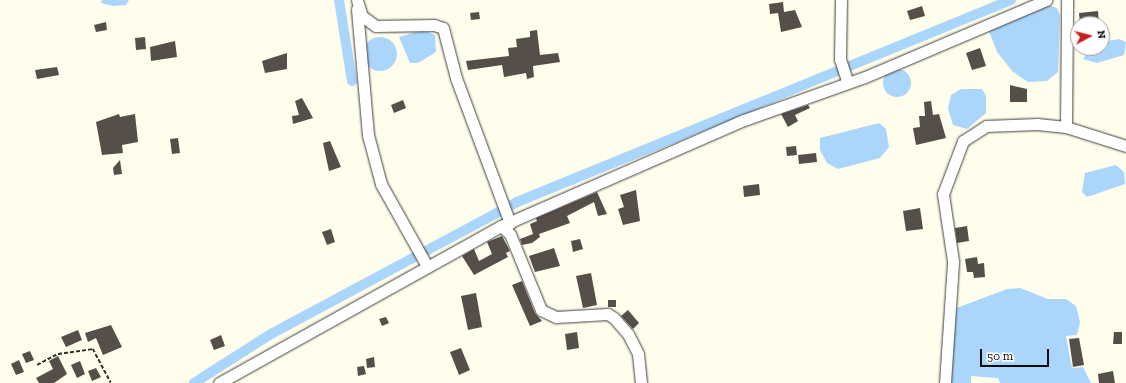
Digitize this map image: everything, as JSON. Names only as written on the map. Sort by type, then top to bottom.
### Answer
[{"type":"street","points":[[356,0],[362,16],[376,26],[434,25],[443,28],[456,78],[494,186],[505,224],[541,310],[556,317],[608,314],[614,318],[628,334],[638,354],[640,383]]},
{"type":"street","points":[[356,0],[368,135],[380,184],[427,266]]},
{"type":"street","points":[[841,0],[840,59],[848,83]]},
{"type":"street","points":[[219,383],[505,224],[744,120],[848,83],[1046,0]]},
{"type":"street","points":[[1066,127],[1067,0]]},
{"type":"street","points":[[945,383],[953,262],[943,194],[963,141],[986,126],[1066,127],[1126,146]]},
{"type":"path","points":[[37,365],[58,354],[93,349],[111,383]]},
{"type":"water","points":[[102,0],[129,0],[126,5],[113,6],[101,3]]},
{"type":"water","points":[[1048,5],[1057,8],[1060,15],[1058,72],[1047,81],[1028,82],[1013,72],[997,52],[987,26]]},
{"type":"water","points":[[423,30],[435,35],[436,52],[418,63],[410,63],[399,37]]},
{"type":"water","points":[[377,37],[383,37],[392,42],[396,48],[396,60],[392,66],[383,71],[377,71],[368,66],[363,57],[363,51],[368,42]]},
{"type":"water","points":[[1119,39],[1126,42],[1124,55],[1097,63],[1083,59],[1085,56],[1110,56],[1110,41]]},
{"type":"water","points":[[897,69],[907,73],[911,83],[907,93],[897,97],[887,93],[883,83],[887,73]]},
{"type":"water","points":[[961,89],[982,89],[986,96],[986,113],[967,129],[953,125],[948,108],[951,95]]},
{"type":"water","points":[[879,123],[886,129],[889,147],[880,158],[838,169],[827,163],[820,150],[820,138]]},
{"type":"water","points":[[1116,165],[1124,172],[1125,184],[1087,197],[1082,192],[1085,173]]},
{"type":"water","points":[[1020,288],[1048,299],[1066,299],[1076,306],[1080,322],[1077,335],[1066,336],[1072,368],[1083,367],[1091,383],[1000,383],[998,378],[971,376],[971,383],[950,383],[954,309],[1007,289]]},
{"type":"building","points":[[783,2],[784,12],[795,10],[802,27],[781,32],[778,13],[770,14],[769,4]]},
{"type":"building","points":[[922,6],[925,16],[910,20],[907,11]]},
{"type":"building","points":[[1098,11],[1098,16],[1079,16],[1079,13]]},
{"type":"building","points":[[479,12],[480,19],[471,20],[470,13]]},
{"type":"building","points":[[106,22],[107,30],[96,32],[94,25]]},
{"type":"building","points":[[537,30],[540,55],[558,53],[560,62],[533,66],[534,77],[527,79],[526,73],[504,77],[502,65],[468,70],[466,61],[509,56],[508,48],[517,47],[516,39],[530,37],[530,31]]},
{"type":"building","points":[[145,37],[146,49],[136,50],[135,38]]},
{"type":"building","points":[[175,41],[177,57],[151,61],[150,47]]},
{"type":"building","points":[[980,48],[986,66],[972,70],[966,53]]},
{"type":"building","points":[[287,53],[287,69],[265,73],[262,61]]},
{"type":"building","points":[[57,67],[59,75],[37,79],[35,70]]},
{"type":"building","points":[[1010,85],[1027,89],[1027,102],[1010,102]]},
{"type":"building","points":[[302,98],[313,118],[293,124],[292,116],[299,115],[295,101]]},
{"type":"building","points":[[403,100],[406,108],[394,113],[391,105]]},
{"type":"building","points":[[931,101],[933,115],[939,114],[946,138],[916,145],[913,128],[920,127],[919,116],[925,116],[924,102]]},
{"type":"building","points":[[808,105],[810,108],[795,115],[798,121],[788,127],[781,114]]},
{"type":"building","points":[[119,114],[120,117],[135,114],[138,142],[122,145],[123,153],[102,155],[96,122]]},
{"type":"building","points":[[178,138],[180,153],[172,154],[170,139]]},
{"type":"building","points":[[330,141],[341,167],[329,171],[323,143]]},
{"type":"building","points":[[796,146],[797,155],[787,156],[786,147]]},
{"type":"building","points":[[816,153],[817,162],[799,164],[798,155]]},
{"type":"building","points":[[120,160],[122,174],[114,175],[113,168]]},
{"type":"building","points":[[759,184],[760,195],[744,197],[743,186]]},
{"type":"building","points":[[636,190],[640,221],[623,225],[618,209],[624,207],[620,195]]},
{"type":"building","points":[[597,192],[607,214],[598,216],[594,202],[567,216],[570,223],[539,234],[540,237],[532,243],[522,245],[520,239],[533,234],[530,224],[537,221],[536,218]]},
{"type":"building","points":[[920,208],[923,229],[906,231],[903,211]]},
{"type":"building","points":[[967,226],[969,241],[957,243],[955,228]]},
{"type":"building","points":[[331,229],[335,242],[327,245],[322,232]]},
{"type":"building","points":[[502,236],[510,251],[506,253],[508,257],[474,275],[462,256],[474,249],[479,261],[492,254],[487,242]]},
{"type":"building","points":[[580,239],[583,249],[573,252],[571,241]]},
{"type":"building","points":[[554,248],[560,266],[535,272],[529,256]]},
{"type":"building","points":[[977,257],[978,264],[984,263],[985,277],[974,278],[973,272],[967,272],[965,259]]},
{"type":"building","points":[[591,273],[597,305],[583,308],[576,276]]},
{"type":"building","points":[[522,281],[535,313],[542,321],[530,326],[512,285]]},
{"type":"building","points":[[476,293],[482,327],[468,330],[461,296]]},
{"type":"building","points":[[608,300],[616,300],[616,307],[608,307]]},
{"type":"building","points":[[628,310],[639,323],[633,329],[621,316]]},
{"type":"building","points":[[386,317],[389,323],[382,326],[379,319]]},
{"type":"building","points":[[111,325],[122,347],[103,355],[96,338],[88,342],[85,333]]},
{"type":"building","points":[[78,330],[82,340],[66,347],[61,337]]},
{"type":"building","points":[[577,332],[579,348],[567,350],[565,334]]},
{"type":"building","points":[[1114,332],[1122,332],[1122,344],[1113,344]]},
{"type":"building","points":[[221,335],[225,346],[214,350],[210,340]]},
{"type":"building","points":[[1079,338],[1084,365],[1073,367],[1069,339]]},
{"type":"building","points":[[461,348],[470,370],[459,375],[450,352]]},
{"type":"building","points":[[30,351],[34,360],[26,363],[22,354]]},
{"type":"building","points":[[58,356],[67,374],[54,383],[39,383],[36,378],[53,369],[49,361]]},
{"type":"building","points":[[374,357],[375,367],[367,368],[366,359]]},
{"type":"building","points":[[19,360],[24,372],[16,375],[11,364]]},
{"type":"building","points":[[80,361],[85,374],[77,378],[71,365]]},
{"type":"building","points":[[364,366],[366,374],[358,376],[357,367]]},
{"type":"building","points":[[96,368],[101,377],[92,381],[88,371]]},
{"type":"building","points":[[1113,371],[1115,383],[1099,383],[1098,374]]},
{"type":"waterway","points":[[339,0],[352,81]]},
{"type":"waterway","points":[[194,383],[271,334],[517,202],[1011,0]]}]
